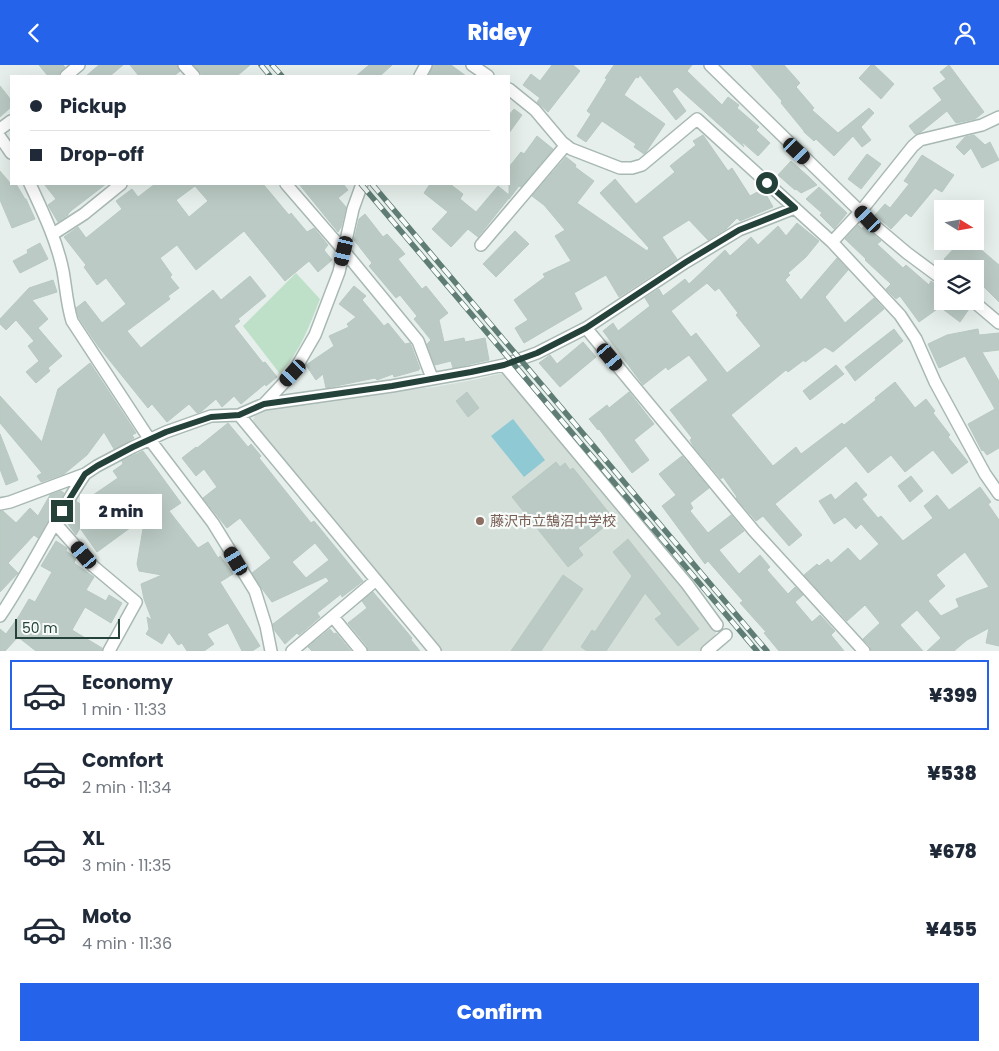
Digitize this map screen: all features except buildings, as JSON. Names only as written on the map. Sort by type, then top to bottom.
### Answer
[{"type":"street","points":[[67,75],[79,65]]},
{"type":"street","points":[[184,65],[193,75]]},
{"type":"street","points":[[472,65],[487,75]]},
{"type":"street","points":[[710,65],[784,139],[890,239],[934,273]]},
{"type":"street","points":[[510,90],[535,110],[566,145],[578,153],[614,167],[632,168],[642,165],[697,119],[832,242],[900,315],[916,339],[935,382],[985,473],[999,494]]},
{"type":"street","points":[[832,242],[861,211],[913,146],[920,140],[982,125],[999,117]]},
{"type":"street","points":[[0,137],[10,152]]},
{"type":"street","points":[[481,245],[566,145]]},
{"type":"street","points":[[30,185],[53,234],[63,270],[67,304],[72,321],[150,440],[213,523],[255,591],[271,651]]},
{"type":"street","points":[[53,234],[84,214],[120,185]]},
{"type":"street","points":[[287,185],[418,341],[432,378]]},
{"type":"street","points":[[264,404],[293,373],[305,354],[325,310],[339,272],[353,209],[362,185]]},
{"type":"street","points":[[0,504],[85,474],[133,447],[166,432],[211,417],[239,415],[264,404],[392,386],[504,365],[537,353],[586,328],[686,262],[739,230],[795,208]]},
{"type":"street","points":[[984,310],[999,323]]},
{"type":"street","points":[[586,328],[754,531],[864,651]]},
{"type":"street","points":[[504,365],[687,584],[717,625]]},
{"type":"street","points":[[239,415],[435,651]]},
{"type":"street","points":[[0,616],[85,474]]},
{"type":"street","points":[[55,523],[93,566],[136,602],[109,651]]},
{"type":"street","points":[[292,651],[376,581]]},
{"type":"street","points":[[333,617],[361,651]]},
{"type":"street","points":[[707,651],[726,635]]},
{"type":"shaded area","name":"藤沢市立鵠沼中学校","points":[[503,373],[717,630],[714,639],[700,651],[441,651],[252,421],[259,409],[372,393],[434,387]]},
{"type":"green space","points":[[296,273],[320,299],[298,348],[280,374],[243,326]]},
{"type":"water","points":[[513,419],[545,460],[524,477],[491,436]]},
{"type":"railway","points":[[261,65],[269,75]]},
{"type":"railway","points":[[272,65],[281,75]]},
{"type":"railway","points":[[362,185],[757,651]]},
{"type":"railway","points":[[373,185],[767,651]]},
{"type":"place","name":"藤沢市立鵠沼中学校","points":[[480,521]]},
{"type":"route","points":[[62,511],[85,474],[97,466],[166,432],[211,417],[239,415],[264,404],[392,386],[471,372],[504,365],[537,353],[586,328],[686,262],[739,230],[795,208],[767,183]]}]
